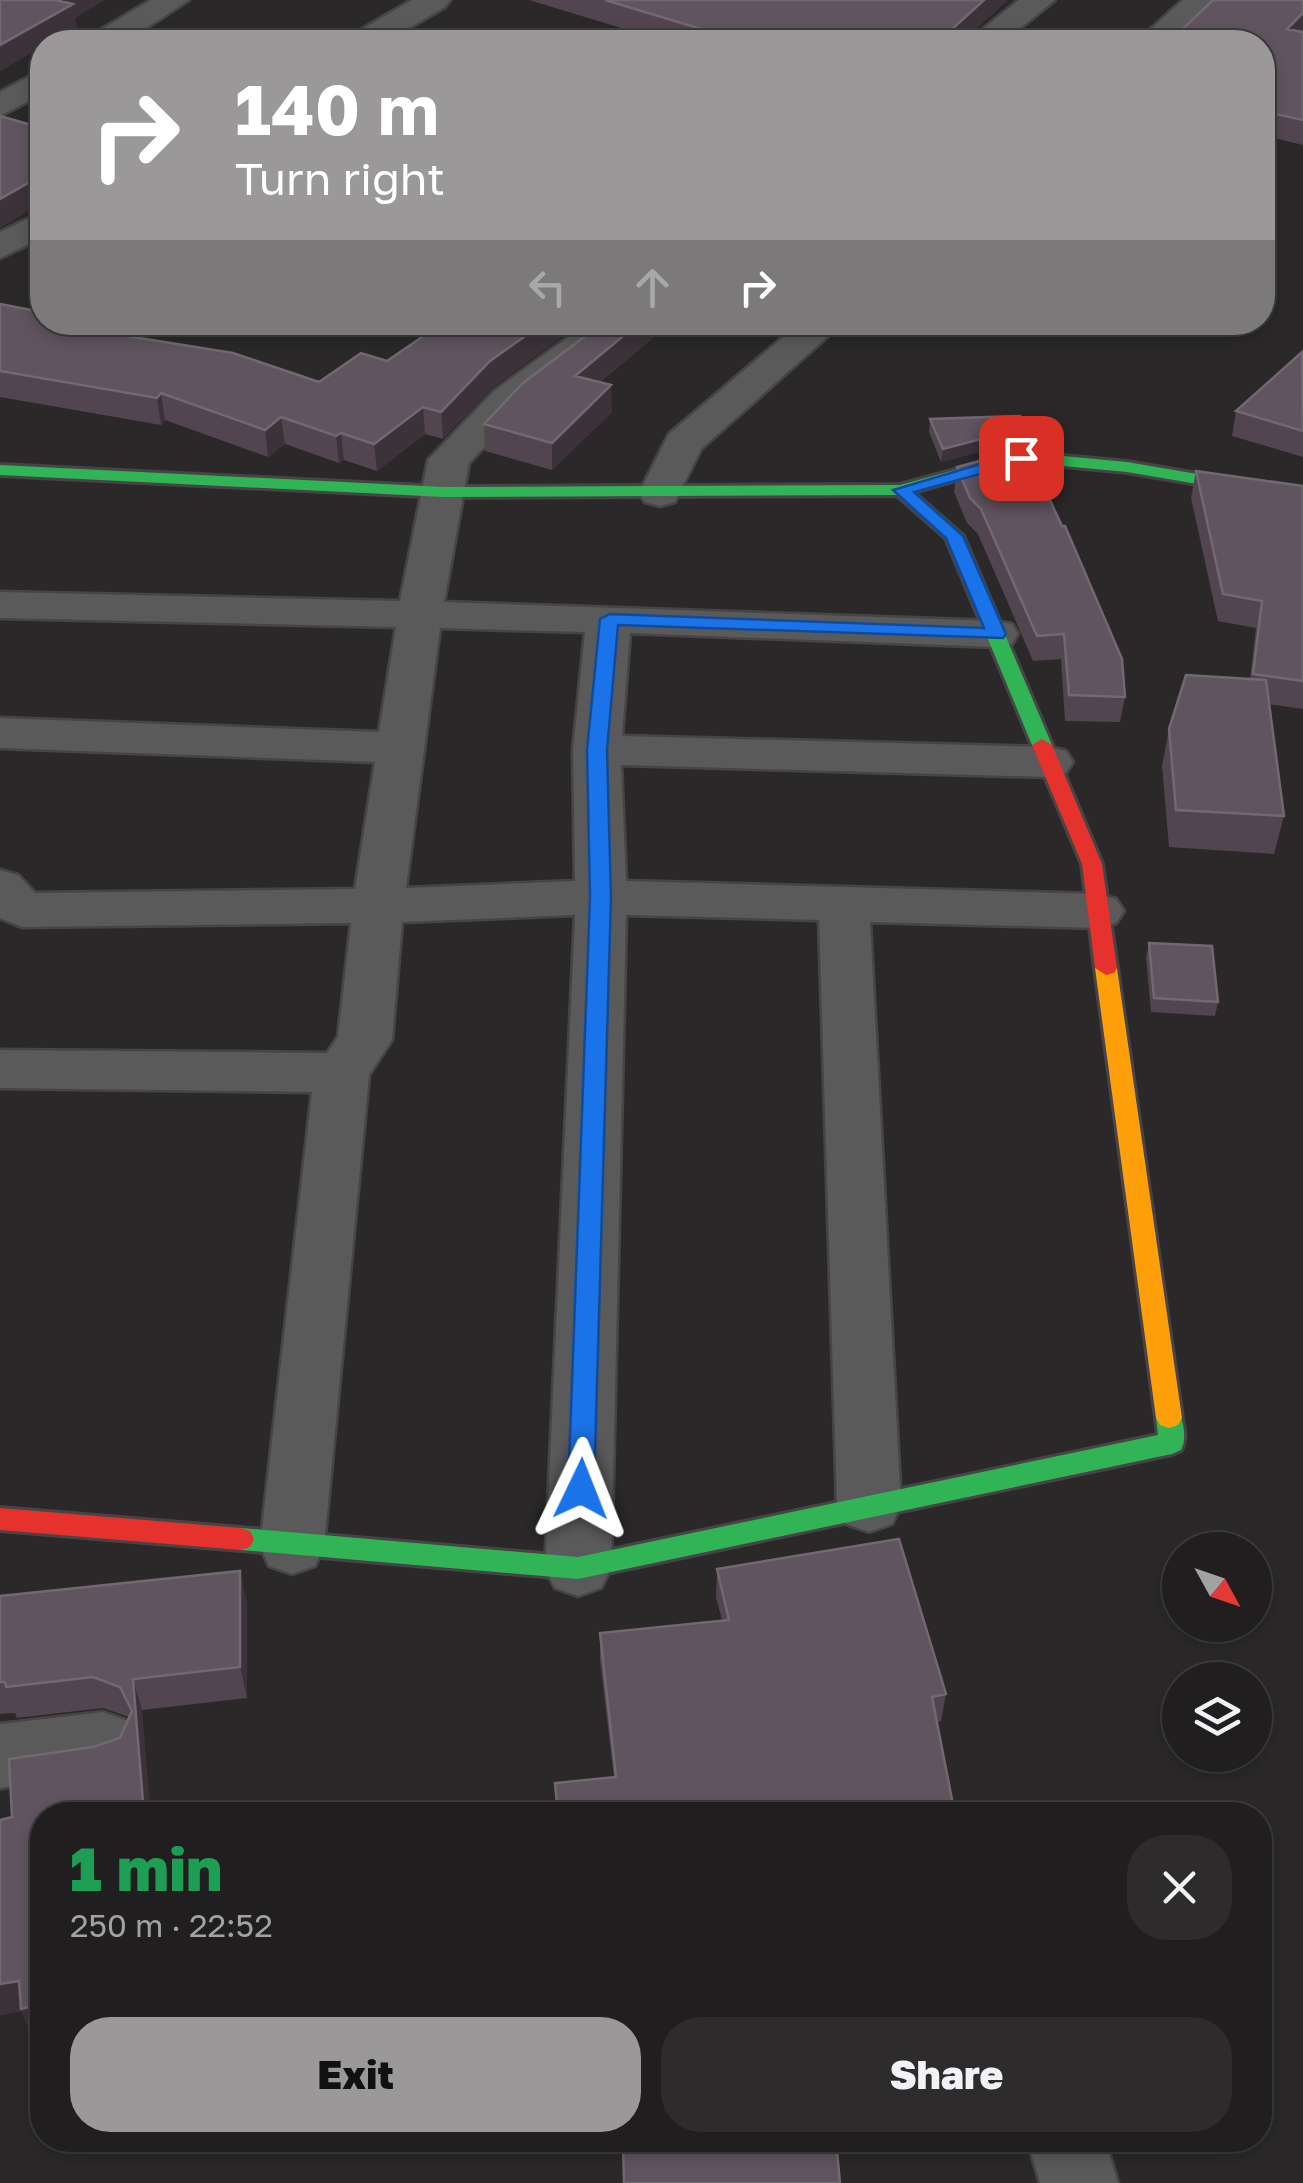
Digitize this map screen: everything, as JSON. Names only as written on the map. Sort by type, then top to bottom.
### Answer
[{"type":"street","points":[[123,30],[173,0]]},
{"type":"street","points":[[383,30],[434,0]]},
{"type":"street","points":[[998,30],[1038,0]]},
{"type":"street","points":[[1166,30],[1202,0]]},
{"type":"street","points":[[0,106],[30,87]]},
{"type":"street","points":[[0,247],[30,230]]},
{"type":"street","points":[[292,1546],[342,1073],[365,1040],[378,906],[429,551],[449,460],[508,399],[596,335]]},
{"type":"street","points":[[660,494],[683,444],[809,335]]},
{"type":"street","points":[[0,470],[444,492],[660,494],[902,490],[1021,458],[1127,468],[1303,497]]},
{"type":"street","points":[[0,1520],[578,1568],[1172,1442],[1092,864],[954,536],[902,490]]},
{"type":"street","points":[[0,604],[610,619],[996,634]]},
{"type":"street","points":[[578,1568],[601,897],[597,750],[610,619]]},
{"type":"street","points":[[0,733],[401,748]]},
{"type":"street","points":[[597,750],[1049,762]]},
{"type":"street","points":[[0,887],[22,910],[378,906],[601,897],[1098,911]]},
{"type":"street","points":[[844,904],[869,1506]]},
{"type":"street","points":[[0,1069],[342,1073]]},
{"type":"street","points":[[0,1756],[103,1743]]},
{"type":"street","points":[[1070,2152],[1079,2183]]},
{"type":"building","points":[[0,0],[62,0],[73,4],[0,45]]},
{"type":"building","points":[[605,0],[984,0],[951,30],[705,30]]},
{"type":"building","points":[[1213,0],[1303,0],[1303,13],[1287,29],[1303,32],[1303,120],[1275,114],[1275,30],[1182,30]]},
{"type":"building","points":[[0,116],[30,125],[30,182],[0,199]]},
{"type":"building","points":[[0,304],[30,310],[30,335],[121,335],[233,353],[319,382],[361,353],[387,361],[425,335],[527,335],[490,361],[441,412],[423,407],[374,444],[281,417],[265,430],[161,393],[157,398],[0,371]]},
{"type":"building","points":[[587,335],[624,335],[575,376],[611,385],[552,443],[484,424],[523,383]]},
{"type":"building","points":[[1302,352],[1303,431],[1236,411]]},
{"type":"building","points":[[1020,416],[1019,429],[943,449],[930,419]]},
{"type":"building","points":[[1019,450],[1018,481],[1040,479],[1065,526],[1122,659],[1125,697],[1069,695],[1064,634],[1037,636],[981,509],[970,498],[957,467]]},
{"type":"building","points":[[1196,471],[1303,486],[1303,681],[1253,674],[1262,601],[1223,594]]},
{"type":"building","points":[[1186,675],[1266,680],[1284,816],[1176,810],[1169,729]]},
{"type":"building","points":[[1149,943],[1212,946],[1218,1002],[1154,998]]},
{"type":"building","points":[[899,1539],[946,1694],[932,1697],[952,1802],[557,1802],[555,1783],[616,1777],[600,1633],[729,1620],[717,1569]]},
{"type":"building","points":[[240,1571],[240,1667],[133,1679],[143,1802],[30,1802],[30,2007],[21,2009],[19,1981],[0,1984],[0,1820],[12,1817],[9,1759],[93,1747],[120,1738],[132,1711],[120,1687],[93,1677],[6,1687],[5,1682],[0,1682],[0,1596]]},
{"type":"building","points":[[623,2152],[837,2152],[840,2183],[624,2183]]},
{"type":"traffic: fast","points":[[0,470],[444,492],[901,490],[1021,457],[1127,467],[1303,497]]},
{"type":"traffic: fast","points":[[901,490],[954,536],[1042,745]]},
{"type":"traffic: fast","points":[[241,1539],[578,1568],[1172,1443],[1169,1418]]},
{"type":"traffic: slow","points":[[1106,968],[1169,1418]]},
{"type":"traffic: jam","points":[[1042,745],[1092,864],[1106,968]]},
{"type":"traffic: jam","points":[[0,1519],[241,1539]]},
{"type":"route","points":[[581,1489],[601,897],[597,750],[610,619],[996,634],[954,536],[902,490],[1021,458]]}]
